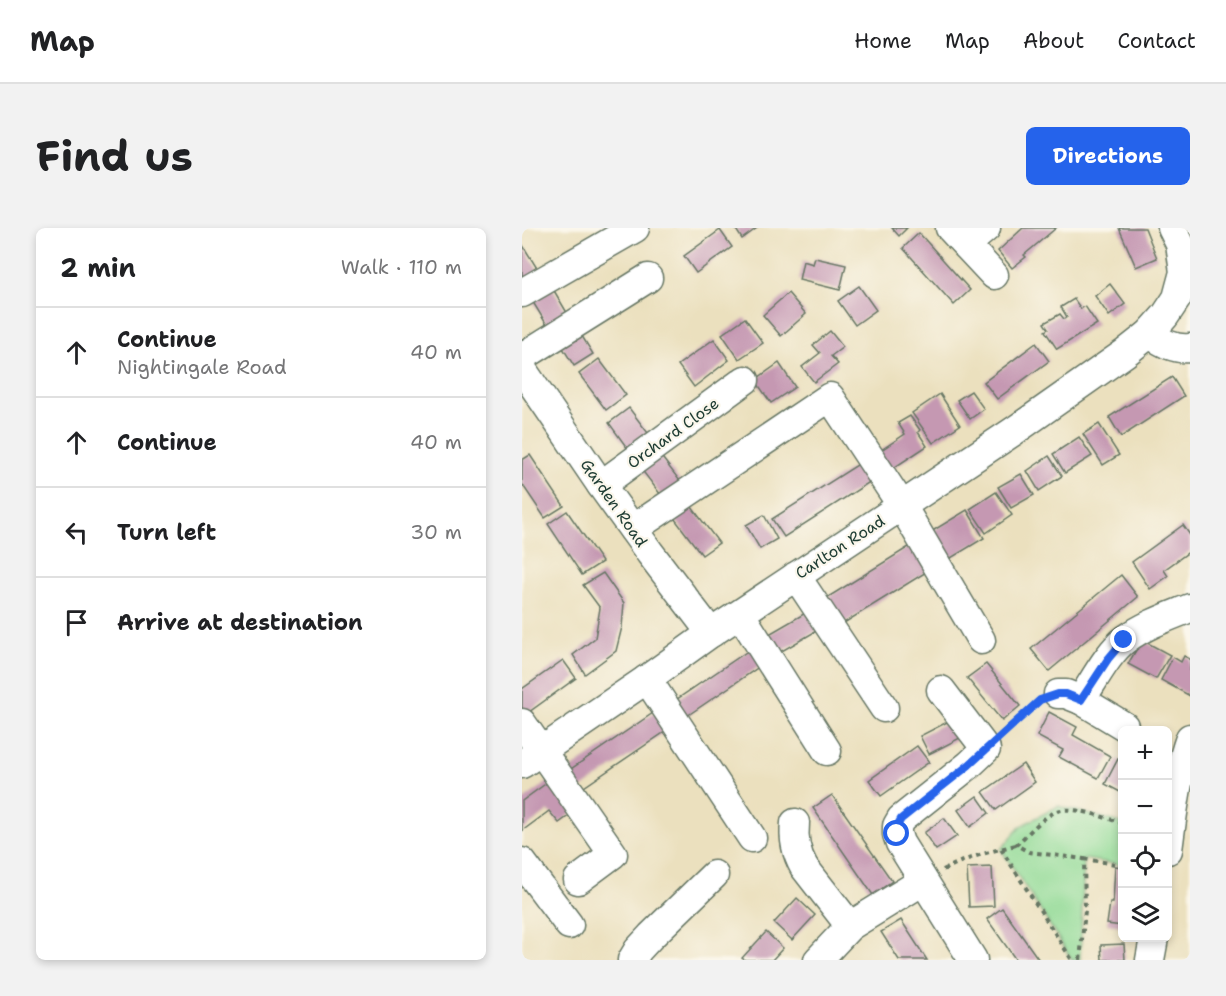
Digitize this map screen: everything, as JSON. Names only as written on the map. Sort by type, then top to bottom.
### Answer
[{"type":"street","points":[[522,293],[635,228]]},
{"type":"street","name":"Carlton Road","points":[[532,757],[711,633],[1023,425],[1149,334],[1177,298],[1184,272],[1180,244],[1172,228]]},
{"type":"street","points":[[967,234],[994,274]]},
{"type":"street","points":[[522,357],[648,278]]},
{"type":"street","points":[[1149,334],[1169,346],[1190,348]]},
{"type":"street","name":"Garden Road","points":[[522,369],[601,485],[711,633]]},
{"type":"street","name":"Orchard Close","points":[[601,485],[746,380]]},
{"type":"street","points":[[633,529],[830,397],[902,506],[981,640]]},
{"type":"street","points":[[796,576],[884,708]]},
{"type":"street","points":[[1124,726],[1070,697],[1124,640],[1148,626],[1190,608]]},
{"type":"street","points":[[741,615],[827,751]]},
{"type":"street","points":[[647,679],[752,838]]},
{"type":"street","points":[[940,690],[986,749],[901,819],[897,826],[897,834],[900,843],[973,960]]},
{"type":"street","points":[[522,723],[532,757],[613,854],[578,880]]},
{"type":"street","points":[[1172,834],[1184,790],[1181,744]]},
{"type":"street","points":[[795,823],[794,834],[799,857],[804,867],[850,926]]},
{"type":"street","points":[[522,862],[570,926]]},
{"type":"street","points":[[632,960],[644,943],[714,875]]},
{"type":"street","points":[[818,960],[850,926],[923,881]]},
{"type":"street","points":[[1150,960],[1153,942]]},
{"type":"path","points":[[986,749],[1040,700],[1070,697]]},
{"type":"path","points":[[923,881],[954,864],[1016,845],[1054,812],[1065,809],[1118,822]]},
{"type":"path","points":[[1016,845],[1029,852],[1118,864]]},
{"type":"path","points":[[1000,849],[1072,960]]},
{"type":"path","points":[[1080,960],[1085,910],[1084,859]]},
{"type":"green space","points":[[1058,806],[1118,822],[1118,864],[1084,859],[1080,960],[1072,960],[1001,849],[1021,826]]},
{"type":"building","points":[[735,228],[757,228],[742,239]]},
{"type":"building","points":[[892,228],[907,228],[899,236]]},
{"type":"building","points":[[1023,228],[1056,228],[1012,268],[998,251]]},
{"type":"building","points":[[1119,228],[1145,228],[1157,258],[1136,267]]},
{"type":"building","points":[[720,230],[732,247],[696,273],[684,256]]},
{"type":"building","points":[[919,233],[970,290],[954,305],[903,248]]},
{"type":"building","points":[[522,244],[543,278],[522,291]]},
{"type":"building","points":[[815,258],[846,265],[840,290],[799,280],[803,261],[813,264]]},
{"type":"building","points":[[549,282],[573,323],[553,335],[528,294]]},
{"type":"building","points":[[1110,284],[1125,304],[1109,316],[1095,296]]},
{"type":"building","points":[[859,286],[876,310],[855,325],[838,301]]},
{"type":"building","points":[[788,293],[806,314],[781,336],[763,315]]},
{"type":"building","points":[[1074,299],[1081,309],[1085,306],[1097,324],[1057,349],[1045,331],[1048,329],[1044,323],[1060,314],[1064,319],[1067,317],[1061,307]]},
{"type":"building","points":[[745,318],[763,343],[739,359],[722,334]]},
{"type":"building","points":[[577,328],[593,354],[574,366],[558,340]]},
{"type":"building","points":[[830,331],[843,347],[831,356],[838,364],[814,382],[802,367],[820,353],[813,345]]},
{"type":"building","points":[[714,339],[729,360],[694,387],[678,365]]},
{"type":"building","points":[[1036,343],[1049,361],[997,399],[984,382]]},
{"type":"building","points":[[599,359],[626,395],[606,410],[579,374]]},
{"type":"building","points":[[779,363],[795,387],[771,403],[755,380]]},
{"type":"building","points":[[1172,377],[1184,396],[1121,437],[1109,417]]},
{"type":"building","points":[[971,391],[984,409],[970,419],[957,400]]},
{"type":"building","points":[[940,394],[960,425],[933,443],[912,413]]},
{"type":"building","points":[[629,408],[651,437],[630,452],[609,423]]},
{"type":"building","points":[[910,416],[927,446],[886,473],[874,455],[905,434],[898,423]]},
{"type":"building","points":[[1099,424],[1119,455],[1103,465],[1083,434]]},
{"type":"building","points":[[1079,437],[1092,456],[1065,473],[1053,454]]},
{"type":"building","points":[[530,455],[564,506],[545,518],[522,484],[522,460]]},
{"type":"building","points":[[660,455],[683,485],[664,499],[641,469]]},
{"type":"building","points":[[1049,456],[1062,476],[1039,491],[1027,471]]},
{"type":"building","points":[[868,458],[879,476],[784,537],[772,519]]},
{"type":"building","points":[[1021,474],[1034,495],[1011,508],[998,487]]},
{"type":"building","points":[[996,492],[1012,515],[986,533],[970,509]]},
{"type":"building","points":[[685,498],[719,543],[702,555],[668,510]]},
{"type":"building","points":[[967,510],[984,538],[941,564],[924,536]]},
{"type":"building","points":[[567,511],[602,562],[582,575],[548,524]]},
{"type":"building","points":[[764,515],[777,539],[760,549],[746,525]]},
{"type":"building","points":[[1183,525],[1190,535],[1190,551],[1164,570],[1168,576],[1150,589],[1132,562]]},
{"type":"building","points":[[920,540],[936,566],[836,628],[820,602]]},
{"type":"building","points":[[603,573],[624,603],[622,627],[616,651],[585,674],[573,655],[595,638],[600,608],[583,585]]},
{"type":"building","points":[[1121,575],[1138,597],[1049,671],[1031,649]]},
{"type":"building","points":[[814,608],[825,626],[775,655],[764,637]]},
{"type":"building","points":[[1142,640],[1170,655],[1156,679],[1128,664]]},
{"type":"building","points":[[758,644],[769,660],[678,722],[667,706]]},
{"type":"building","points":[[1184,656],[1190,659],[1190,696],[1161,680],[1173,657],[1181,662]]},
{"type":"building","points":[[563,660],[576,678],[522,717],[522,689]]},
{"type":"building","points":[[986,664],[1020,706],[1002,721],[967,678]]},
{"type":"building","points":[[656,711],[669,729],[578,791],[565,773]]},
{"type":"building","points":[[1049,712],[1077,727],[1073,735],[1110,756],[1098,778],[1059,757],[1063,750],[1037,736]]},
{"type":"building","points":[[953,719],[962,737],[929,754],[920,736]]},
{"type":"building","points":[[917,746],[929,762],[881,796],[869,780]]},
{"type":"building","points":[[1118,759],[1118,791],[1105,784]]},
{"type":"building","points":[[1023,764],[1035,782],[996,810],[983,792]]},
{"type":"building","points":[[555,777],[578,809],[559,823],[549,811],[522,831],[522,801]]},
{"type":"building","points":[[832,795],[892,881],[873,895],[813,808]]},
{"type":"building","points":[[977,796],[989,813],[970,827],[958,810]]},
{"type":"building","points":[[944,818],[957,836],[936,850],[924,833]]},
{"type":"building","points":[[1115,866],[1118,866],[1118,925],[1107,924],[1110,903],[1113,903]]},
{"type":"building","points":[[992,867],[994,906],[969,907],[967,868]]},
{"type":"building","points":[[797,898],[815,915],[792,940],[774,923]]},
{"type":"building","points":[[1002,908],[1039,960],[1016,960],[987,919]]},
{"type":"building","points":[[901,920],[927,960],[899,960],[881,932]]},
{"type":"building","points":[[766,932],[783,948],[772,960],[742,958]]},
{"type":"building","points":[[1124,944],[1125,960],[1102,960],[1101,945]]},
{"type":"route","points":[[897,834],[897,826],[901,819],[969,765],[1040,700],[1058,694],[1066,694],[1081,700],[1108,659],[1124,640]]}]
